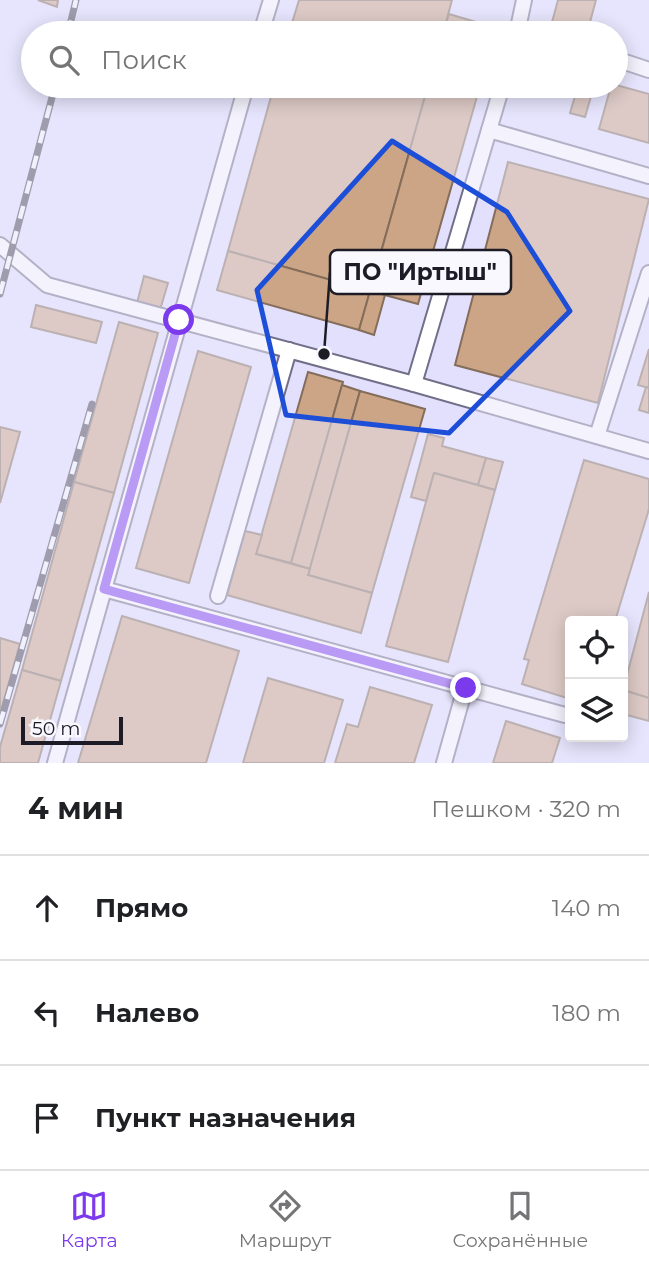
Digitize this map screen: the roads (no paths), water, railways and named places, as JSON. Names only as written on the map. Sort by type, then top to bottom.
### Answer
[{"type":"lane","points":[[265,21],[271,0]]},
{"type":"lane","points":[[520,21],[524,0]]},
{"type":"lane","points":[[628,63],[649,70]]},
{"type":"lane","points":[[55,763],[243,98]]},
{"type":"lane","points":[[414,384],[498,98]]},
{"type":"lane","points":[[489,130],[649,176]]},
{"type":"lane","points":[[0,246],[47,285],[414,384],[649,451]]},
{"type":"lane","points":[[597,436],[649,274]]},
{"type":"lane","points":[[218,596],[289,350]]},
{"type":"lane","points":[[104,589],[565,715]]},
{"type":"lane","points":[[444,763],[466,688]]},
{"type":"railway","points":[[71,21],[76,0]]},
{"type":"railway","points":[[0,294],[52,98]]},
{"type":"railway","points":[[0,724],[92,404]]},
{"type":"place","name":"ПО \"Иртыш\"","points":[[324,354]]}]
